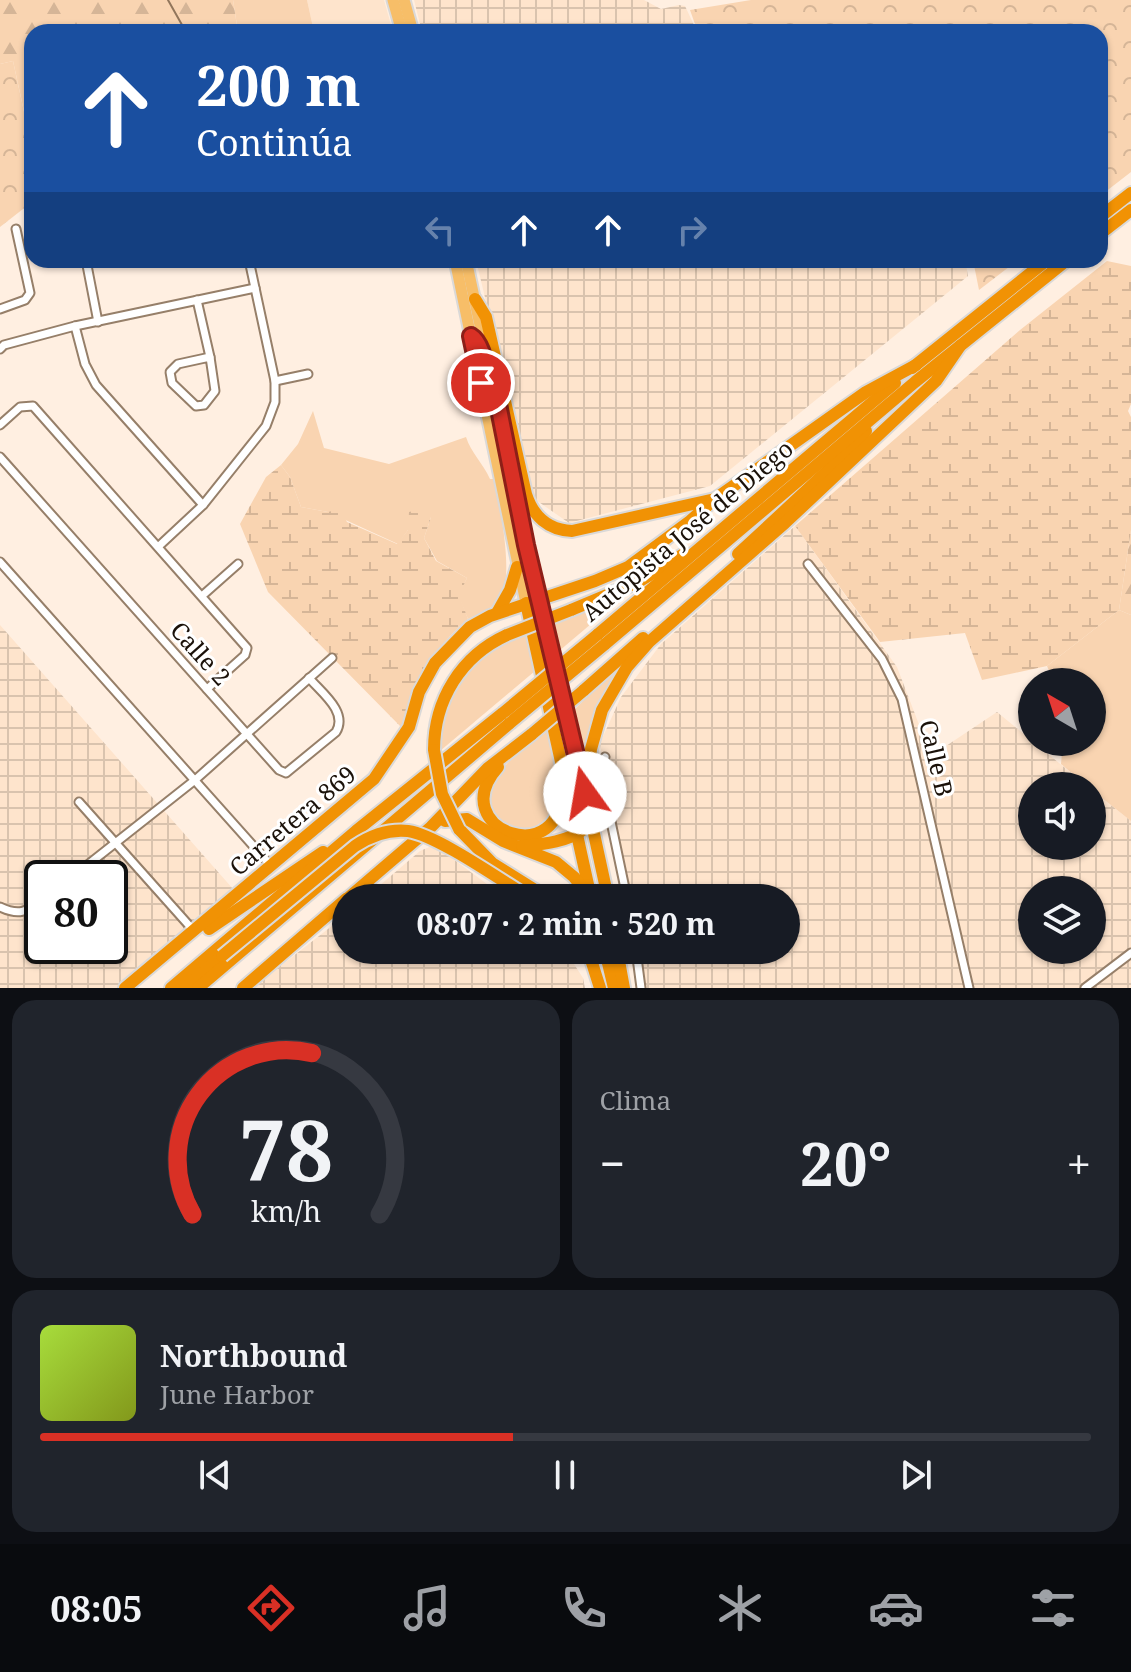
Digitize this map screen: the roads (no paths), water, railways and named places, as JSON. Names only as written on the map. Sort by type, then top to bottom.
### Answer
[{"type":"highway","points":[[1108,211],[1131,193]]},
{"type":"highway","points":[[1108,228],[1131,210]]},
{"type":"highway","name":"Autopista José de Diego","points":[[600,640],[711,539],[916,365],[1037,268]]},
{"type":"highway","name":"Autopista José de Diego","points":[[198,988],[600,640],[1057,268]]},
{"type":"highway","points":[[475,299],[486,317],[526,494],[532,509],[542,521],[555,528],[572,531],[715,499]]},
{"type":"highway","points":[[592,823],[591,749],[602,710],[627,667],[649,642],[785,523],[936,381],[960,346]]},
{"type":"highway","name":"Carretera 869","points":[[127,988],[374,779],[409,727],[419,692],[435,663],[470,627],[497,613],[628,567],[715,499],[866,392],[916,365]]},
{"type":"highway","points":[[364,884],[431,827],[488,768],[583,691],[717,573],[852,448],[880,412]]},
{"type":"highway","points":[[526,884],[492,863],[459,829],[442,794],[434,750],[439,712],[453,680],[476,654],[507,635],[638,582],[711,539]]},
{"type":"highway","points":[[497,613],[510,590],[517,567]]},
{"type":"highway","points":[[532,601],[592,823],[605,884]]},
{"type":"highway","points":[[532,601],[561,760],[588,884]]},
{"type":"highway","name":"Autopista José de Diego","points":[[171,988],[356,831],[507,718]]},
{"type":"highway","points":[[532,734],[496,768],[486,784],[485,809],[497,827],[511,835],[527,836],[543,830],[552,822],[561,801],[561,760]]},
{"type":"highway","points":[[431,827],[454,818],[467,819],[503,841],[564,867],[579,884]]},
{"type":"highway","points":[[519,847],[578,834],[592,823]]},
{"type":"highway","points":[[127,988],[294,869],[356,831]]},
{"type":"highway","points":[[185,988],[366,839],[389,832],[407,831],[427,836],[507,884]]},
{"type":"highway","points":[[244,986],[332,912]]},
{"type":"highway","points":[[593,964],[602,988]]},
{"type":"highway","points":[[601,964],[602,988]]},
{"type":"highway","points":[[608,964],[614,988]]},
{"type":"highway","points":[[620,964],[624,988]]},
{"type":"main road","points":[[393,0],[400,24]]},
{"type":"main road","points":[[404,0],[411,24]]},
{"type":"main road","points":[[457,268],[517,567],[532,601]]},
{"type":"main road","points":[[468,268],[498,404],[532,601]]},
{"type":"main road","points":[[471,336],[479,342],[491,393],[498,404]]},
{"type":"street","points":[[16,229],[24,266]]},
{"type":"street","points":[[0,309],[25,300],[30,293],[25,268]]},
{"type":"street","points":[[88,268],[98,322]]},
{"type":"street","points":[[159,546],[203,505],[266,426],[275,402],[275,381],[251,268]]},
{"type":"street","points":[[0,349],[4,345],[75,326],[255,288]]},
{"type":"street","points":[[197,300],[210,357],[215,391],[204,405],[196,406],[172,383],[170,372],[178,364],[210,357]]},
{"type":"street","points":[[75,326],[85,364],[96,385],[203,505]]},
{"type":"street","points":[[275,381],[308,374]]},
{"type":"street","points":[[0,425],[20,407],[33,406],[247,648],[245,655],[207,689]]},
{"type":"street","name":"Calle 2","points":[[0,457],[246,734],[279,770],[286,773],[336,732],[341,724],[340,714],[309,678]]},
{"type":"street","points":[[0,562],[272,867]]},
{"type":"street","points":[[203,595],[238,564]]},
{"type":"street","name":"Calle B","points":[[808,564],[882,659],[902,699],[969,988]]},
{"type":"street","points":[[94,860],[195,780],[332,658]]},
{"type":"street","points":[[605,757],[601,763],[601,774],[624,884]]},
{"type":"street","points":[[79,802],[194,931]]},
{"type":"street","points":[[0,907],[16,914],[24,912]]},
{"type":"street","points":[[1085,988],[1131,953]]},
{"type":"street","points":[[638,964],[641,988]]},
{"type":"waterway","points":[[168,0],[182,24]]}]
